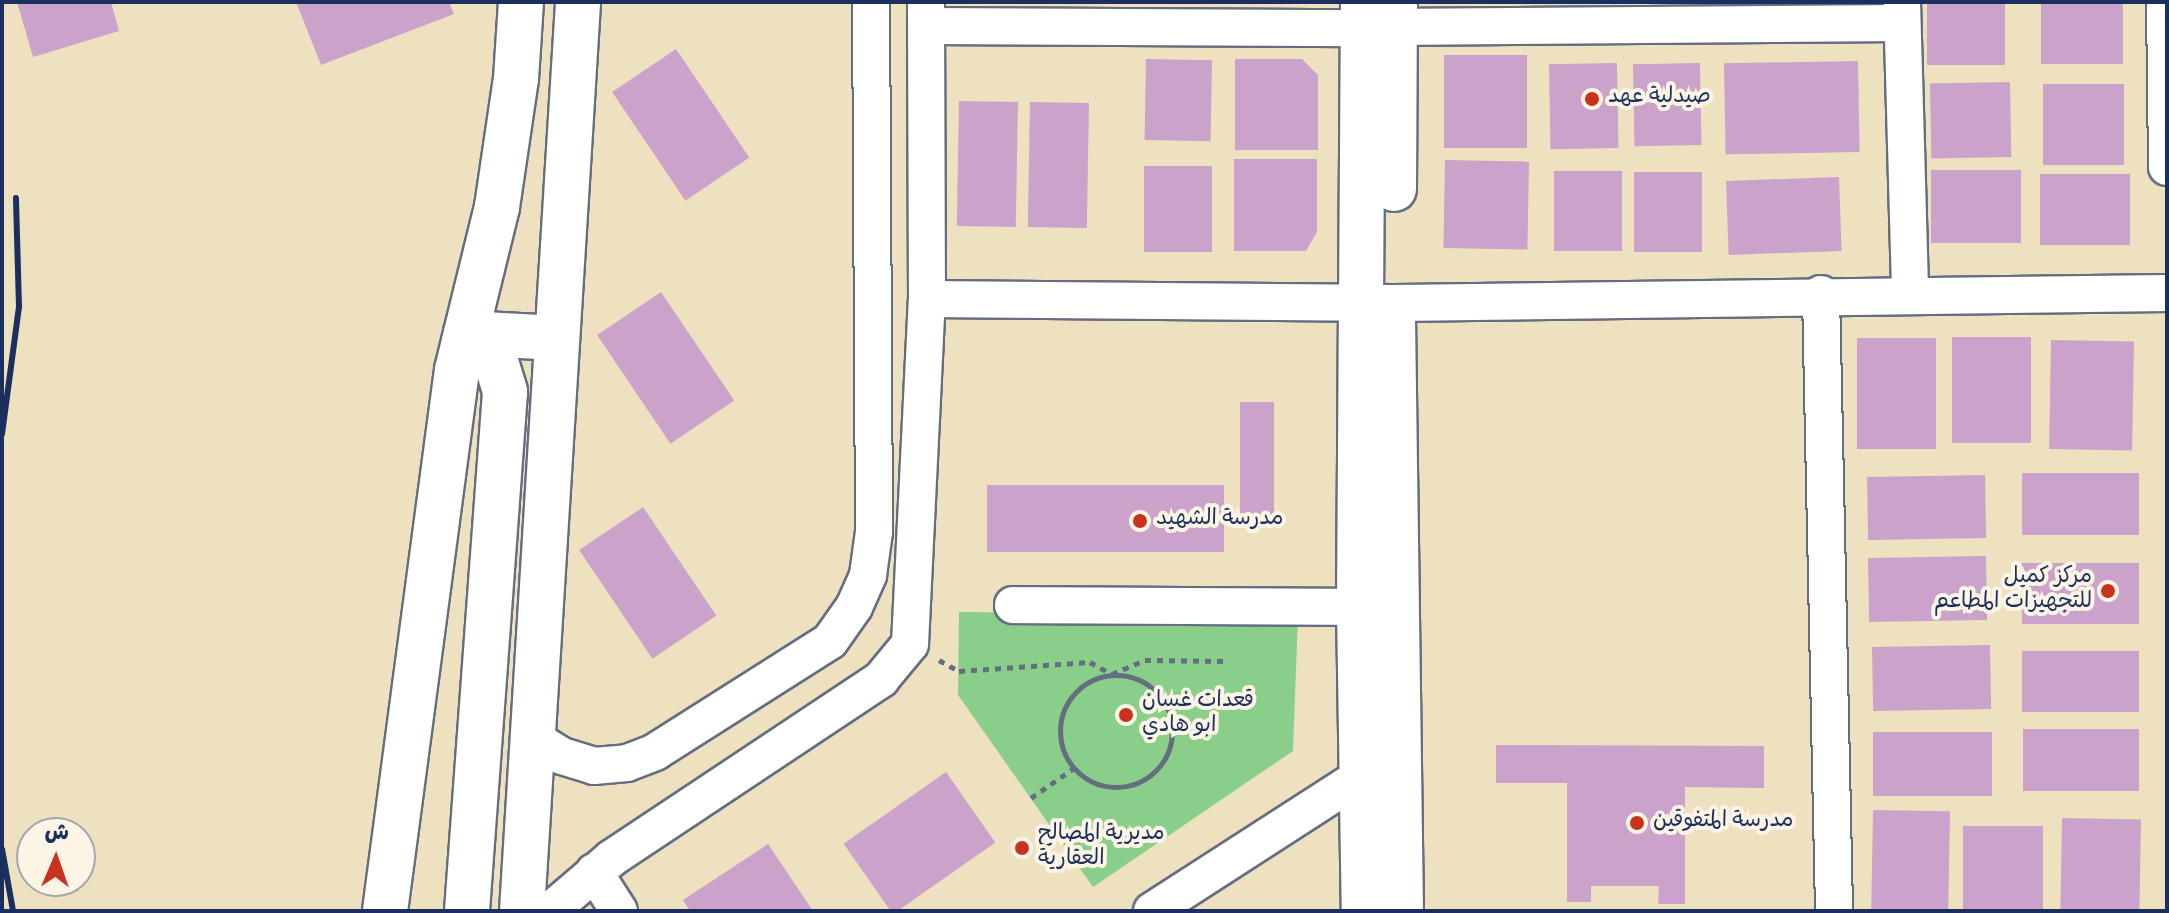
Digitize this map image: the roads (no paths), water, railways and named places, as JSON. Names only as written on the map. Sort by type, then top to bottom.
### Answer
[{"type":"street","points":[[385,911],[465,337],[508,143],[521,2]]},
{"type":"street","points":[[522,911],[578,2]]},
{"type":"street","points":[[533,738],[562,756],[594,766],[627,763],[655,752],[830,641],[859,596],[868,575],[874,532],[871,2]]},
{"type":"street","points":[[2165,2],[2167,167]]},
{"type":"street","points":[[550,911],[594,872],[881,679],[910,644],[927,299],[926,14],[1902,13],[1910,294]]},
{"type":"street","points":[[1379,15],[1378,303],[1401,911]]},
{"type":"street","points":[[927,299],[1378,303],[1821,294],[2167,293]]},
{"type":"street","points":[[1821,294],[1834,911]]},
{"type":"street","points":[[1364,911],[1359,607],[1378,303]]},
{"type":"street","points":[[465,337],[557,338]]},
{"type":"street","points":[[465,337],[497,365],[505,392],[467,911]]},
{"type":"street","points":[[1013,605],[1359,607]]},
{"type":"street","points":[[1152,911],[1360,777]]},
{"type":"street","points":[[594,872],[619,911]]},
{"type":"railway","points":[[2,434],[19,307],[16,198]]},
{"type":"railway","points":[[2,849],[13,911]]},
{"type":"place","name":"صيدلية عهد","points":[[1592,99]]},
{"type":"place","name":"مدرسة الشهيد","points":[[1140,521]]},
{"type":"place","name":"مركز كميل للتجهيزات المطاعم","points":[[2108,591]]},
{"type":"place","name":"قعدات غسان ابو هادي","points":[[1126,715]]},
{"type":"place","name":"مدرسة المتفوقين","points":[[1637,823]]},
{"type":"place","name":"مديرية المصالح العقارية","points":[[1022,848]]}]
